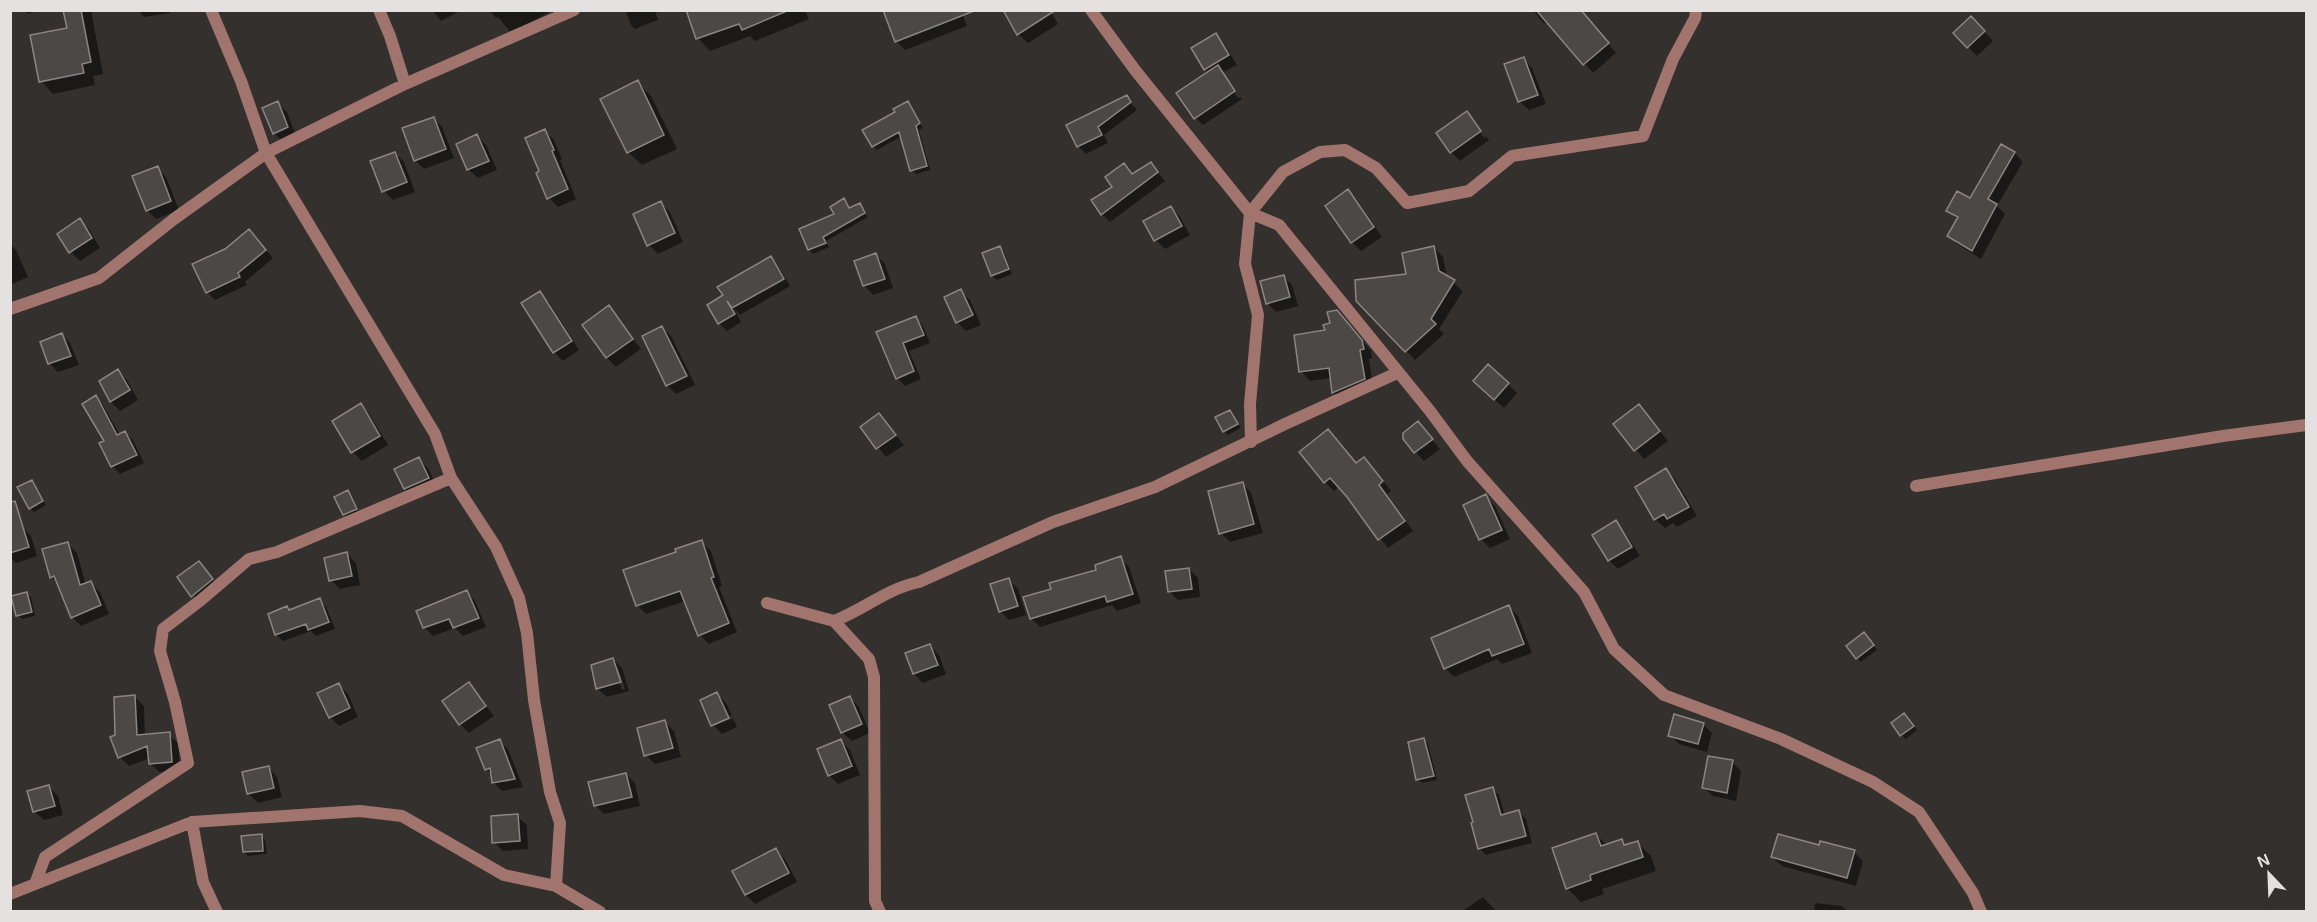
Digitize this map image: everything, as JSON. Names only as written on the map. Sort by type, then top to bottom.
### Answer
[{"type":"street","points":[[210,10],[241,81],[266,153],[435,434],[451,478],[496,548],[519,597],[527,633],[534,700],[548,782],[560,823],[556,886]]},
{"type":"street","points":[[379,10],[405,84]]},
{"type":"street","points":[[1091,10],[1134,70],[1250,213],[1279,225],[1430,411],[1467,461],[1584,592],[1614,649],[1664,695],[1781,739],[1873,782],[1919,812],[1973,892],[1981,912]]},
{"type":"street","points":[[1251,442],[1250,404],[1258,315],[1245,264],[1250,213],[1283,172],[1320,152],[1345,150],[1376,168],[1407,203],[1469,191],[1512,156],[1643,136],[1672,59],[1695,18],[1696,10]]},
{"type":"street","points":[[10,309],[99,278],[174,219],[266,153],[405,84],[572,11]]},
{"type":"street","points":[[834,621],[859,611],[879,596],[899,586],[919,582],[1053,522],[1155,487],[1397,373]]},
{"type":"street","points":[[1916,486],[2223,436],[2307,425]]},
{"type":"street","points":[[35,884],[45,857],[188,763],[175,702],[160,651],[163,629],[249,559],[277,552],[451,478]]},
{"type":"street","points":[[767,603],[834,621],[869,659],[874,677],[875,901],[880,912]]},
{"type":"street","points":[[10,894],[192,822],[360,811],[402,816],[504,875],[556,886],[600,912]]},
{"type":"street","points":[[192,822],[203,882],[218,912]]},
{"type":"building","points":[[63,10],[81,10],[91,62],[82,64],[84,73],[39,82],[30,35],[67,28]]},
{"type":"building","points":[[686,10],[787,11],[742,30],[739,24],[696,39]]},
{"type":"building","points":[[883,10],[974,10],[974,11],[895,42]]},
{"type":"building","points":[[1003,10],[1056,10],[1017,35]]},
{"type":"building","points":[[1536,10],[1581,10],[1609,43],[1583,65]]},
{"type":"building","points":[[1971,16],[1985,31],[1967,48],[1953,33]]},
{"type":"building","points":[[1216,33],[1229,55],[1204,70],[1191,48]]},
{"type":"building","points":[[1524,57],[1538,95],[1518,102],[1504,64]]},
{"type":"building","points":[[1218,65],[1235,91],[1194,119],[1176,93]]},
{"type":"building","points":[[638,80],[664,135],[627,153],[600,99]]},
{"type":"building","points":[[1127,95],[1131,102],[1098,127],[1102,135],[1077,147],[1066,125]]},
{"type":"building","points":[[278,101],[288,127],[273,134],[262,108]]},
{"type":"building","points":[[908,101],[920,123],[916,126],[927,166],[910,171],[899,132],[872,147],[862,130],[895,112],[893,109]]},
{"type":"building","points":[[1467,111],[1481,131],[1450,153],[1436,133]]},
{"type":"building","points":[[434,117],[446,149],[414,161],[402,128]]},
{"type":"building","points":[[545,129],[568,189],[547,199],[536,173],[539,171],[525,138]]},
{"type":"building","points":[[477,134],[489,161],[467,170],[456,144]]},
{"type":"building","points":[[2001,144],[2015,152],[1988,199],[1997,204],[1972,251],[1947,236],[1958,217],[1946,211],[1957,191],[1970,198]]},
{"type":"building","points":[[395,152],[407,182],[382,192],[370,161]]},
{"type":"building","points":[[1151,162],[1158,172],[1101,215],[1091,200],[1112,187],[1105,177],[1124,163],[1132,174]]},
{"type":"building","points":[[158,166],[171,201],[146,211],[132,176]]},
{"type":"building","points":[[1348,189],[1374,227],[1351,243],[1325,206]]},
{"type":"building","points":[[844,198],[849,208],[860,203],[865,213],[823,237],[826,243],[808,250],[799,229],[834,214],[830,207]]},
{"type":"building","points":[[661,201],[675,233],[647,246],[633,214]]},
{"type":"building","points":[[1171,206],[1182,226],[1154,241],[1143,221]]},
{"type":"building","points":[[80,218],[92,238],[69,253],[57,234]]},
{"type":"building","points":[[249,229],[266,250],[238,273],[240,277],[206,293],[192,264],[225,249]]},
{"type":"building","points":[[1000,246],[1009,269],[991,276],[982,253]]},
{"type":"building","points":[[1434,246],[1439,271],[1455,280],[1431,319],[1436,324],[1405,352],[1356,301],[1355,280],[1406,274],[1402,253]]},
{"type":"building","points":[[876,253],[885,279],[863,286],[854,261]]},
{"type":"building","points":[[771,256],[784,279],[732,308],[727,301],[735,314],[718,324],[707,305],[723,295],[717,287]]},
{"type":"building","points":[[1284,275],[1290,297],[1266,304],[1260,281]]},
{"type":"building","points":[[961,289],[973,315],[956,323],[944,297]]},
{"type":"building","points":[[540,291],[572,341],[553,353],[521,303]]},
{"type":"building","points":[[609,305],[633,339],[606,358],[582,325]]},
{"type":"building","points":[[1337,310],[1362,340],[1364,349],[1360,350],[1365,379],[1332,393],[1329,368],[1299,372],[1294,335],[1325,330],[1323,325],[1330,323],[1327,312]]},
{"type":"building","points":[[916,316],[924,335],[903,343],[914,371],[896,379],[876,332]]},
{"type":"building","points":[[662,326],[687,376],[666,386],[642,336]]},
{"type":"building","points":[[62,333],[71,356],[48,364],[40,342]]},
{"type":"building","points":[[1488,364],[1509,383],[1494,400],[1473,381]]},
{"type":"building","points":[[118,369],[130,390],[110,402],[99,381]]},
{"type":"building","points":[[96,395],[117,435],[125,431],[137,455],[111,467],[99,443],[104,441],[82,404]]},
{"type":"building","points":[[361,403],[380,436],[351,453],[332,421]]},
{"type":"building","points":[[1639,404],[1660,431],[1634,451],[1613,424]]},
{"type":"building","points":[[1230,410],[1238,424],[1223,432],[1215,417]]},
{"type":"building","points":[[879,413],[896,435],[876,449],[860,427]]},
{"type":"building","points":[[1418,421],[1433,439],[1414,453],[1403,439],[1403,433]]},
{"type":"building","points":[[1328,429],[1356,463],[1364,457],[1383,481],[1379,485],[1405,521],[1378,540],[1347,497],[1330,478],[1324,483],[1299,452]]},
{"type":"building","points":[[419,457],[429,478],[404,489],[394,469]]},
{"type":"building","points":[[1666,468],[1689,507],[1667,519],[1664,514],[1654,520],[1635,487]]},
{"type":"building","points":[[32,480],[43,501],[29,509],[17,487]]},
{"type":"building","points":[[1243,482],[1254,524],[1219,534],[1208,491]]},
{"type":"building","points":[[348,490],[357,509],[343,515],[334,497]]},
{"type":"building","points":[[1486,494],[1502,530],[1479,540],[1463,505]]},
{"type":"building","points":[[15,501],[29,547],[10,553],[10,502]]},
{"type":"building","points":[[1616,520],[1632,547],[1608,561],[1592,535]]},
{"type":"building","points":[[702,540],[714,577],[711,578],[729,623],[698,636],[680,591],[636,606],[623,570],[676,552],[675,549]]},
{"type":"building","points":[[68,542],[80,585],[91,581],[101,605],[71,618],[54,576],[50,578],[42,549]]},
{"type":"building","points":[[347,552],[352,576],[329,581],[324,558]]},
{"type":"building","points":[[1121,556],[1133,594],[1107,602],[1105,596],[1030,619],[1023,597],[1051,589],[1049,583],[1096,570],[1095,565]]},
{"type":"building","points":[[199,561],[213,579],[191,597],[177,577]]},
{"type":"building","points":[[1189,568],[1192,589],[1168,592],[1165,571]]},
{"type":"building","points":[[1009,578],[1018,606],[999,612],[990,584]]},
{"type":"building","points":[[467,590],[479,618],[453,628],[449,619],[423,628],[416,611]]},
{"type":"building","points":[[27,592],[32,612],[16,616],[11,596]]},
{"type":"building","points":[[320,598],[329,622],[308,630],[306,624],[275,635],[268,614],[287,606],[289,610]]},
{"type":"building","points":[[1509,605],[1524,644],[1492,656],[1489,649],[1444,669],[1431,638]]},
{"type":"building","points":[[1864,632],[1874,645],[1856,659],[1846,646]]},
{"type":"building","points":[[930,644],[938,665],[913,674],[905,653]]},
{"type":"building","points":[[613,658],[621,682],[596,689],[591,665]]},
{"type":"building","points":[[469,682],[486,706],[459,725],[442,701]]},
{"type":"building","points":[[339,683],[350,708],[329,718],[317,693]]},
{"type":"building","points":[[717,692],[729,718],[711,726],[700,700]]},
{"type":"building","points":[[135,695],[137,735],[170,732],[172,762],[149,764],[147,746],[118,758],[110,737],[115,735],[114,697]]},
{"type":"building","points":[[850,696],[862,724],[841,733],[829,705]]},
{"type":"building","points":[[1904,713],[1914,726],[1900,736],[1891,723]]},
{"type":"building","points":[[1674,714],[1704,723],[1698,744],[1668,736]]},
{"type":"building","points":[[665,720],[673,748],[644,756],[637,728]]},
{"type":"building","points":[[1424,738],[1434,776],[1416,780],[1408,742]]},
{"type":"building","points":[[500,739],[515,779],[492,783],[490,768],[485,770],[476,748]]},
{"type":"building","points":[[841,739],[852,766],[828,776],[817,749]]},
{"type":"building","points":[[1708,756],[1733,760],[1727,793],[1702,788]]},
{"type":"building","points":[[269,766],[274,788],[247,794],[242,772]]},
{"type":"building","points":[[626,773],[632,797],[594,806],[588,782]]},
{"type":"building","points":[[49,785],[55,806],[33,812],[27,791]]},
{"type":"building","points":[[1493,787],[1501,815],[1519,810],[1526,836],[1478,849],[1465,795]]},
{"type":"building","points":[[518,814],[520,841],[492,843],[491,816]]},
{"type":"building","points":[[1596,833],[1601,846],[1622,839],[1624,845],[1638,841],[1643,857],[1590,875],[1591,880],[1566,889],[1552,848]]},
{"type":"building","points":[[262,834],[263,851],[243,852],[241,836]]},
{"type":"building","points":[[1778,834],[1819,845],[1820,841],[1855,850],[1847,878],[1771,857]]},
{"type":"building","points":[[776,848],[789,873],[745,895],[732,871]]}]
